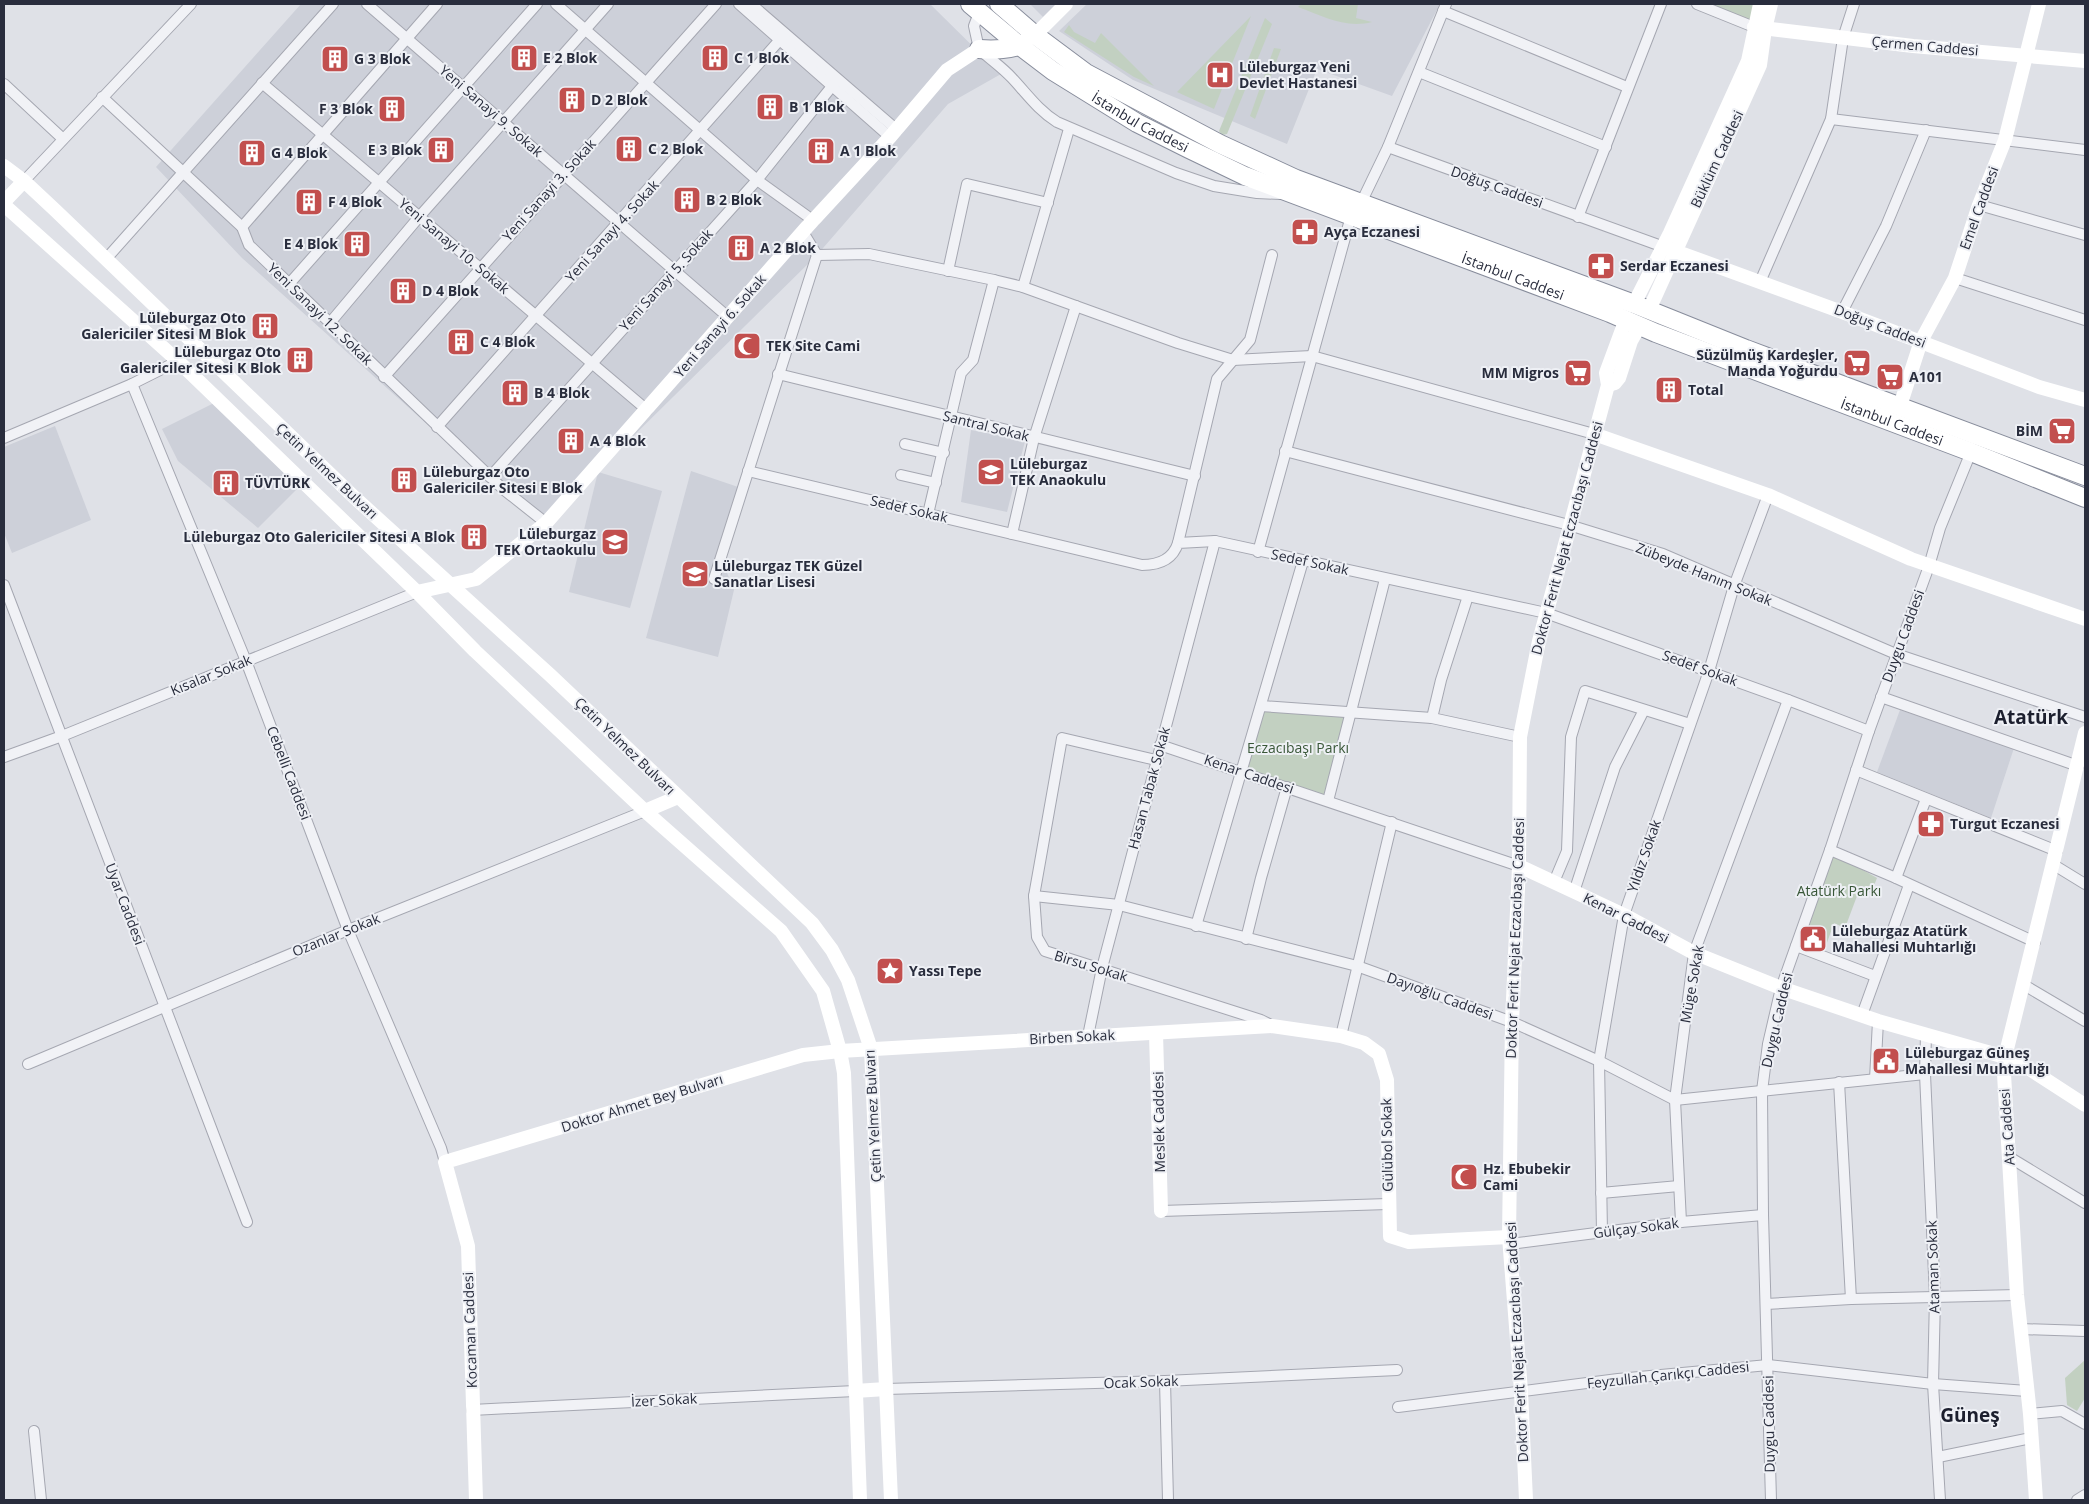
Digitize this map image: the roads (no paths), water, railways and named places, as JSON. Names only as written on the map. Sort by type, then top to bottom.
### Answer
[{"type":"highway","name":"İstanbul Caddesi","points":[[999,4],[1035,35],[1086,73],[1220,144],[1356,209],[1637,314],[1746,349],[2085,476]]},
{"type":"highway","name":"İstanbul Caddesi","points":[[974,8],[1053,71],[1137,123],[1245,176],[1296,195],[1356,209]]},
{"type":"highway","points":[[979,49],[1020,46],[1035,35]]},
{"type":"highway","name":"İstanbul Caddesi","points":[[1637,314],[1710,354],[1971,452],[2085,498]]},
{"type":"street","points":[[4,204],[63,138],[191,4]]},
{"type":"street","points":[[106,259],[333,4]]},
{"type":"street","name":"Yeni Sanayi 9. Sokak","points":[[367,4],[728,317]]},
{"type":"street","points":[[242,227],[437,4]]},
{"type":"street","points":[[289,284],[378,181],[537,4]]},
{"type":"street","points":[[556,4],[757,180],[814,221]]},
{"type":"street","points":[[329,324],[419,217],[608,4]]},
{"type":"street","name":"Yeni Sanayi 3. Sokak","points":[[384,376],[716,4]]},
{"type":"street","points":[[739,4],[783,37]]},
{"type":"street","points":[[751,4],[783,37],[893,133]]},
{"type":"street","points":[[1035,35],[1066,4]]},
{"type":"street","points":[[1578,217],[1606,147],[1627,87],[1661,4]]},
{"type":"street","name":"Çermen Caddesi","points":[[1697,4],[1760,28],[1843,38],[2085,61]]},
{"type":"street","name":"Büklüm Caddesi","points":[[1637,314],[1760,65],[1760,4]]},
{"type":"street","name":"Büklüm Caddesi","points":[[1760,28],[1771,4]]},
{"type":"street","points":[[1760,282],[1830,118],[1843,38],[1854,4]]},
{"type":"street","name":"Emel Caddesi","points":[[1900,406],[1922,341],[1954,278],[1979,205],[2005,140],[2039,4]]},
{"type":"street","points":[[1258,552],[1312,356],[1356,209],[1388,147],[1445,7],[1627,87]]},
{"type":"street","points":[[974,8],[974,26],[979,49],[1004,69],[1044,114],[1069,129],[1176,173],[1214,186],[1257,193],[1296,195]]},
{"type":"street","name":"Yeni Sanayi 4. Sokak","points":[[437,427],[783,37]]},
{"type":"street","name":"Yeni Sanayi 6. Sokak","points":[[417,592],[476,579],[546,523],[947,70],[979,49]]},
{"type":"street","points":[[1418,72],[1606,147]]},
{"type":"street","name":"Yeni Sanayi 10. Sokak","points":[[262,83],[646,410]]},
{"type":"street","name":"Yeni Sanayi 5. Sokak","points":[[490,477],[591,362],[757,180],[835,83]]},
{"type":"street","points":[[4,84],[63,138]]},
{"type":"street","name":"Yeni Sanayi 12. Sokak","points":[[102,98],[242,227],[249,245],[329,324],[490,477],[546,523]]},
{"type":"street","points":[[1830,118],[2085,150]]},
{"type":"street","points":[[1024,287],[1069,129]]},
{"type":"street","points":[[1842,312],[1886,226],[1926,130]]},
{"type":"street","name":"Doğuş Caddesi","points":[[1388,147],[1922,341],[2039,387],[2085,400]]},
{"type":"street","name":"Çetin Yelmez Bulvarı","points":[[4,166],[24,181],[196,347],[450,585],[550,675],[812,923],[832,950],[848,980],[872,1049],[891,1500]]},
{"type":"street","points":[[948,271],[967,184],[1048,203]]},
{"type":"street","name":"Çetin Yelmez Bulvarı","points":[[4,204],[178,362],[417,592],[475,651],[645,811],[781,931],[822,991],[840,1051],[844,1073],[860,1500]]},
{"type":"street","points":[[1979,205],[2085,235]]},
{"type":"street","points":[[714,579],[817,255],[803,232]]},
{"type":"street","points":[[817,255],[868,254],[994,280],[1024,287],[1178,343],[1233,360],[1312,356],[1594,434],[1768,496],[1929,566],[2085,618]]},
{"type":"street","points":[[1178,543],[1218,378],[1250,340],[1272,255]]},
{"type":"street","points":[[1954,278],[2085,320]]},
{"type":"street","points":[[928,514],[961,373],[972,360],[994,280]]},
{"type":"street","points":[[1012,534],[1034,438],[1076,306]]},
{"type":"street","name":"Doktor Ferit Nejat Eczacıbaşı Caddesi","points":[[1526,1500],[1521,1391],[1510,1241],[1512,1022],[1519,866],[1520,737],[1546,613],[1594,434],[1608,386],[1615,383],[1619,378],[1631,341],[1637,314]]},
{"type":"street","points":[[4,438],[132,384],[178,362],[196,347]]},
{"type":"street","name":"Santral Sokak","points":[[778,374],[1195,476]]},
{"type":"street","name":"Cebelli Caddesi","points":[[132,384],[246,661],[348,930],[441,1148],[445,1162]]},
{"type":"street","points":[[905,444],[944,452]]},
{"type":"street","name":"Zübeyde Hanım Sokak","points":[[1285,451],[1569,525],[1663,554],[1896,654],[2085,717]]},
{"type":"street","name":"Duygu Caddesi","points":[[1771,1500],[1763,1215],[1762,1090],[1768,1044],[1781,988],[1830,850],[1869,731],[1929,566],[1940,528],[1971,452]]},
{"type":"street","name":"Sedef Sokak","points":[[748,471],[1142,565],[1164,561],[1173,553],[1178,543],[1215,541],[1258,552],[1546,613],[1869,731]]},
{"type":"street","points":[[901,475],[936,483]]},
{"type":"street","name":"Yıldız Sokak","points":[[1602,1232],[1598,1061],[1624,915],[1708,671],[1734,586],[1768,496]]},
{"type":"street","name":"Hasan Tabak Sokak","points":[[1088,1036],[1102,968],[1215,541]]},
{"type":"street","points":[[1196,926],[1303,561]]},
{"type":"street","points":[[1328,801],[1385,578]]},
{"type":"street","name":"Uyar Caddesi","points":[[4,585],[247,1222]]},
{"type":"street","name":"Kısalar Sokak","points":[[4,757],[62,736],[417,592]]},
{"type":"street","points":[[1432,718],[1441,680],[1468,596]]},
{"type":"street","points":[[1554,882],[1566,851],[1571,737],[1585,691],[1690,724]]},
{"type":"street","points":[[1881,697],[2078,766]]},
{"type":"street","name":"Müge Sokak","points":[[1681,1222],[1675,1100],[1694,954],[1788,700]]},
{"type":"street","points":[[1261,706],[1432,718],[1520,737]]},
{"type":"street","points":[[1574,892],[1615,768],[1644,710]]},
{"type":"street","name":"Birsu Sokak","points":[[1156,760],[1062,738],[1034,896],[1036,937],[1046,952],[1102,968],[1261,1020],[1272,1026],[1341,1036],[1364,1043],[1378,1054]]},
{"type":"street","name":"Ata Caddesi","points":[[2036,1500],[2030,1414],[2020,1329],[2004,1088],[2005,1056],[2085,739]]},
{"type":"street","name":"Kenar Caddesi","points":[[1160,745],[1519,866],[1624,915],[1694,954],[1781,988],[1878,1021],[2005,1056],[2028,1068],[2085,1105]]},
{"type":"street","points":[[1856,770],[2057,851]]},
{"type":"street","points":[[1246,939],[1287,787]]},
{"type":"street","points":[[645,811],[678,797]]},
{"type":"street","points":[[1896,878],[1926,799]]},
{"type":"street","name":"Ozanlar Sokak","points":[[28,1064],[348,930],[645,811]]},
{"type":"street","points":[[1341,1036],[1392,822]]},
{"type":"street","points":[[1830,850],[2035,942]]},
{"type":"street","points":[[2054,865],[2085,884]]},
{"type":"street","points":[[1862,1015],[1909,885]]},
{"type":"street","name":"Dayıoğlu Caddesi","points":[[1034,896],[1119,905],[1357,966],[1512,1022],[1598,1061],[1675,1100]]},
{"type":"street","points":[[1796,946],[1875,976]]},
{"type":"street","points":[[2024,984],[2085,1021]]},
{"type":"street","points":[[1875,1079],[1878,1021]]},
{"type":"street","name":"Birben Sokak","points":[[840,1051],[1272,1026]]},
{"type":"street","name":"Meslek Caddesi","points":[[1156,1033],[1161,1211]]},
{"type":"street","name":"Ataman Sokak","points":[[1926,1034],[1925,1074],[1935,1297],[1933,1384],[1940,1500]]},
{"type":"street","name":"Doktor Ahmet Bey Bulvarı","points":[[445,1162],[802,1055],[840,1051]]},
{"type":"street","name":"Gülübol Sokak","points":[[1378,1054],[1387,1080],[1390,1236]]},
{"type":"street","points":[[1675,1100],[1925,1074]]},
{"type":"street","points":[[1838,1082],[1851,1299]]},
{"type":"street","points":[[2009,1157],[2085,1203]]},
{"type":"street","name":"Kocaman Caddesi","points":[[445,1162],[468,1246],[476,1500]]},
{"type":"street","points":[[1601,1192],[1679,1186]]},
{"type":"street","points":[[1161,1211],[1388,1204]]},
{"type":"street","name":"Gülçay Sokak","points":[[1390,1236],[1409,1242],[1510,1241],[1763,1215]]},
{"type":"street","points":[[1766,1304],[1851,1299],[2018,1295]]},
{"type":"street","points":[[2020,1329],[2085,1331]]},
{"type":"street","name":"Feyzullah Çarıkçı Caddesi","points":[[1398,1407],[1618,1379],[1768,1365],[1933,1384],[2027,1391]]},
{"type":"street","name":"Ocak Sokak","points":[[886,1389],[1165,1381],[1397,1370]]},
{"type":"street","points":[[1165,1381],[1168,1500]]},
{"type":"street","points":[[855,1391],[886,1389]]},
{"type":"street","name":"İzer Sokak","points":[[472,1410],[855,1391]]},
{"type":"street","points":[[2030,1414],[2062,1411],[2085,1424]]},
{"type":"street","points":[[34,1431],[41,1500]]},
{"type":"street","points":[[1938,1457],[2031,1438]]},
{"type":"street","points":[[2077,1500],[2085,1495]]},
{"type":"place","name":"E 2 Blok","points":[[524,58]]},
{"type":"place","name":"C 1 Blok","points":[[715,58]]},
{"type":"place","name":"G 3 Blok","points":[[335,59]]},
{"type":"place","name":"Lüleburgaz Yeni Devlet Hastanesi","points":[[1220,75]]},
{"type":"place","name":"D 2 Blok","points":[[572,100]]},
{"type":"place","name":"B 1 Blok","points":[[770,107]]},
{"type":"place","name":"F 3 Blok","points":[[392,109]]},
{"type":"place","name":"C 2 Blok","points":[[629,149]]},
{"type":"place","name":"E 3 Blok","points":[[441,150]]},
{"type":"place","name":"A 1 Blok","points":[[821,151]]},
{"type":"place","name":"G 4 Blok","points":[[252,153]]},
{"type":"place","name":"B 2 Blok","points":[[687,200]]},
{"type":"place","name":"F 4 Blok","points":[[309,202]]},
{"type":"place","name":"Ayça Eczanesi","points":[[1305,232]]},
{"type":"place","name":"E 4 Blok","points":[[357,244]]},
{"type":"place","name":"A 2 Blok","points":[[741,248]]},
{"type":"place","name":"Serdar Eczanesi","points":[[1601,266]]},
{"type":"place","name":"D 4 Blok","points":[[403,291]]},
{"type":"place","name":"Lüleburgaz Oto Galericiler Sitesi M Blok","points":[[265,326]]},
{"type":"place","name":"C 4 Blok","points":[[461,342]]},
{"type":"place","name":"TEK Site Cami","points":[[747,346]]},
{"type":"place","name":"Lüleburgaz Oto Galericiler Sitesi K Blok","points":[[300,360]]},
{"type":"place","name":"Süzülmüş Kardeşler, Manda Yoğurdu","points":[[1857,363]]},
{"type":"place","name":"MM Migros","points":[[1578,373]]},
{"type":"place","name":"A101","points":[[1890,377]]},
{"type":"place","name":"Total","points":[[1669,390]]},
{"type":"place","name":"B 4 Blok","points":[[515,393]]},
{"type":"place","name":"BİM","points":[[2062,431]]},
{"type":"place","name":"A 4 Blok","points":[[571,441]]},
{"type":"place","name":"Lüleburgaz TEK Anaokulu","points":[[991,472]]},
{"type":"place","name":"Lüleburgaz Oto Galericiler Sitesi E Blok","points":[[404,480]]},
{"type":"place","name":"TÜVTÜRK","points":[[226,483]]},
{"type":"place","name":"Lüleburgaz Oto Galericiler Sitesi A Blok","points":[[474,537]]},
{"type":"place","name":"Lüleburgaz TEK Ortaokulu","points":[[615,542]]},
{"type":"place","name":"Lüleburgaz TEK Güzel Sanatlar Lisesi","points":[[695,574]]},
{"type":"place","name":"Turgut Eczanesi","points":[[1931,824]]},
{"type":"place","name":"Lüleburgaz Atatürk Mahallesi Muhtarlığı","points":[[1813,939]]},
{"type":"place","name":"Yassı Tepe","points":[[890,971]]},
{"type":"place","name":"Lüleburgaz Güneş Mahallesi Muhtarlığı","points":[[1886,1061]]},
{"type":"place","name":"Hz. Ebubekir Cami","points":[[1464,1177]]},
{"type":"district","name":"Atatürk","points":[[2031,717]]},
{"type":"district","name":"Güneş","points":[[1970,1415]]},
{"type":"park label","name":"Eczacıbaşı Parkı","points":[[1298,748]]},
{"type":"park label","name":"Atatürk Parkı","points":[[1839,891]]}]
